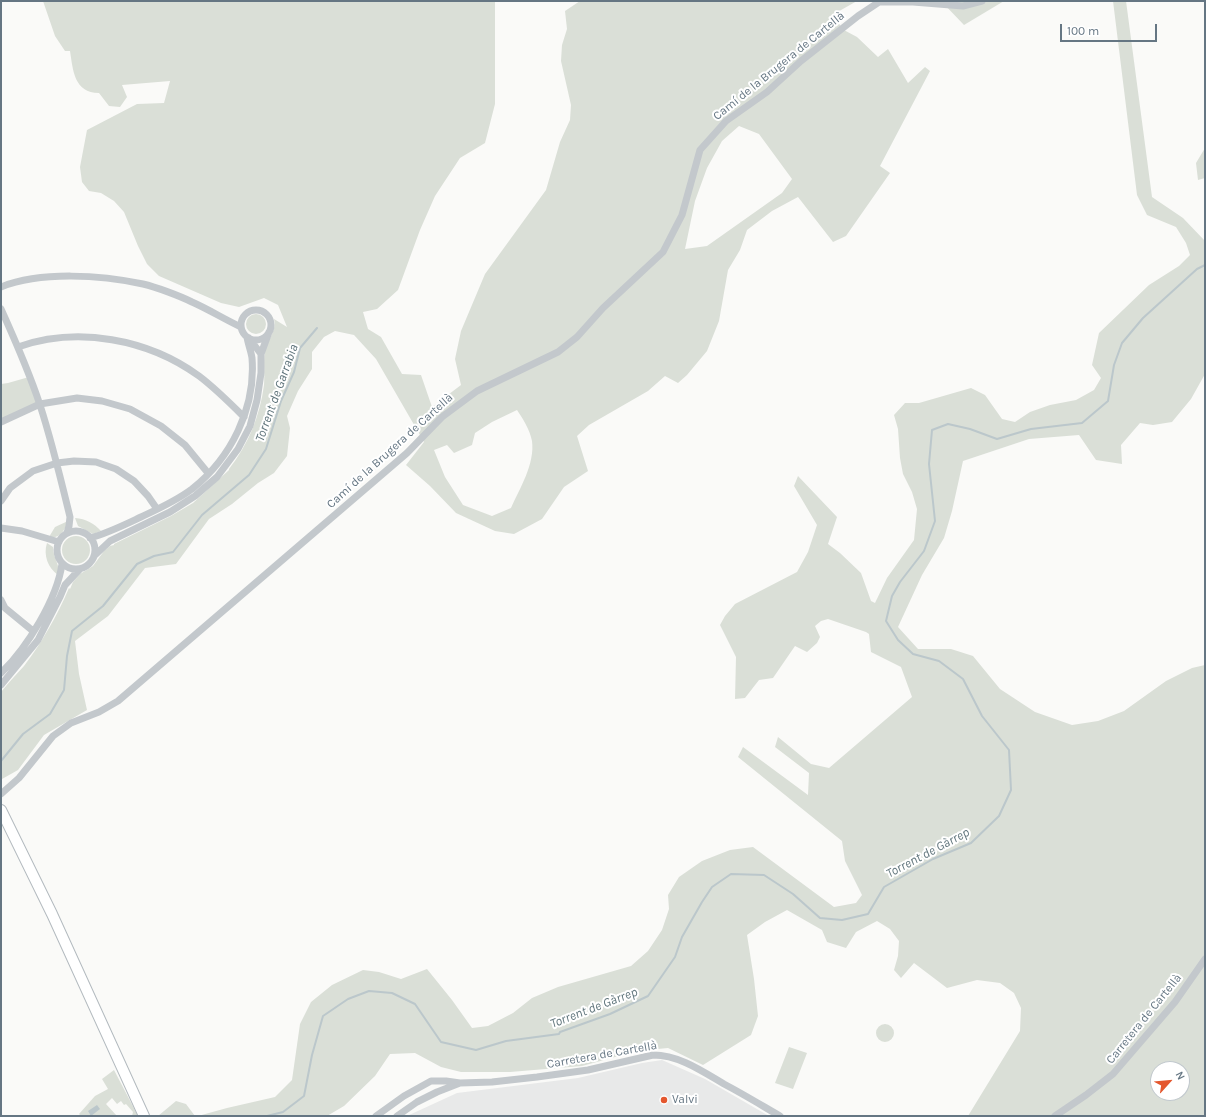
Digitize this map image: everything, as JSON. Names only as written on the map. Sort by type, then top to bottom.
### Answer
[{"type":"main road","points":[[1,810],[52,914],[144,1116]]},
{"type":"street","name":"Camí de la Brugera de Cartellà","points":[[1,794],[19,778],[53,736],[71,723],[99,712],[118,701],[407,453],[442,417],[477,391],[558,352],[577,337],[603,308],[663,252],[682,215],[700,150],[726,121],[767,92],[801,61],[858,16],[879,2],[913,2],[962,6],[982,1]]},
{"type":"street","points":[[1,287],[27,281],[58,277],[94,277],[145,284],[192,302],[240,328],[260,354]]},
{"type":"street","points":[[1,309],[18,347],[40,404],[57,463],[70,517],[70,526],[67,533],[59,542],[57,553],[66,572],[65,585],[38,640],[1,685]]},
{"type":"street","points":[[65,585],[80,569],[89,564],[94,556],[110,541],[170,512],[195,496],[217,477],[238,450],[250,426],[257,400],[261,373],[260,354],[271,324],[266,313],[254,309],[247,312],[243,316],[240,328]]},
{"type":"street","points":[[248,338],[257,340],[263,338],[269,332]]},
{"type":"street","points":[[18,347],[33,342],[71,337],[109,339],[140,346],[170,358],[198,376],[224,397],[244,417]]},
{"type":"street","points":[[91,540],[157,509],[192,489],[223,456],[236,437],[249,399],[252,376],[252,357],[248,338]]},
{"type":"street","points":[[1,422],[40,404],[77,398],[102,401],[130,409],[161,426],[185,445],[208,473]]},
{"type":"street","points":[[1,501],[10,488],[33,471],[57,463],[74,461],[96,462],[116,469],[134,481],[148,496],[157,509]]},
{"type":"street","points":[[70,517],[76,527],[91,540],[94,549],[94,556]]},
{"type":"street","points":[[1,528],[22,531],[59,542]]},
{"type":"street","points":[[67,533],[76,531],[82,532]]},
{"type":"street","points":[[91,540],[110,541]]},
{"type":"street","points":[[63,564],[72,569],[80,569]]},
{"type":"street","points":[[1,673],[17,655],[47,607],[58,582],[63,564]]},
{"type":"street","points":[[1,600],[5,608],[33,631]]},
{"type":"street","name":"Carretera de Cartellà","points":[[1055,1116],[1113,1074],[1175,1002],[1205,959]]},
{"type":"street","name":"Carretera de Cartellà","points":[[376,1116],[404,1096],[431,1082],[492,1082],[588,1070],[653,1054],[675,1058],[694,1067],[780,1116]]},
{"type":"street","points":[[431,1082],[436,1085],[436,1092]]},
{"type":"street","name":"Carretera de Cartellà","points":[[397,1116],[417,1102],[436,1092],[460,1083]]},
{"type":"shaded area","points":[[43,1],[495,1],[495,104],[485,143],[460,158],[435,196],[420,230],[398,290],[377,309],[363,312],[368,329],[381,337],[402,374],[421,375],[432,407],[461,385],[455,359],[461,331],[485,274],[546,190],[560,142],[570,120],[571,105],[561,61],[562,45],[567,29],[565,11],[580,1],[857,1],[834,14],[842,29],[857,37],[878,57],[888,49],[908,83],[925,67],[930,71],[880,166],[890,173],[846,236],[833,242],[798,197],[772,211],[747,230],[740,250],[728,270],[719,321],[707,351],[687,375],[678,383],[665,376],[648,391],[589,425],[577,436],[588,471],[564,487],[542,519],[514,534],[495,531],[456,513],[430,486],[406,465],[424,442],[376,359],[354,335],[335,331],[324,337],[312,352],[312,369],[298,391],[287,416],[290,428],[287,456],[274,473],[209,519],[176,564],[145,568],[108,616],[75,641],[79,674],[87,710],[44,735],[18,770],[2,779],[1,692],[24,666],[37,648],[54,619],[69,588],[70,589],[73,582],[80,574],[93,566],[104,551],[110,546],[171,516],[193,503],[229,470],[242,450],[252,430],[260,408],[264,385],[265,351],[274,328],[274,319],[287,327],[278,305],[264,298],[239,307],[221,303],[159,276],[147,264],[124,212],[114,201],[101,193],[89,191],[82,182],[80,167],[87,130],[137,104],[164,103],[170,81],[122,85],[127,97],[120,107],[109,106],[99,93],[91,92],[84,89],[80,85],[74,73],[70,51],[65,51],[55,36]],"holes":[[[739,126],[759,134],[792,179],[782,193],[707,246],[685,249],[695,201],[707,168],[722,141]],[[517,410],[530,433],[532,450],[526,476],[511,508],[492,516],[463,505],[445,477],[434,450],[447,445],[454,453],[472,445],[475,433],[492,422]]]},
{"type":"shaded area","points":[[941,1],[1004,1],[964,25]]},
{"type":"shaded area","points":[[1113,1],[1126,1],[1152,197],[1183,218],[1205,241],[1205,374],[1191,399],[1172,422],[1153,425],[1140,423],[1121,445],[1122,464],[1096,460],[1079,435],[1029,439],[963,461],[952,511],[944,538],[922,575],[898,627],[918,649],[951,649],[973,656],[1000,689],[1035,712],[1072,725],[1098,721],[1124,711],[1166,681],[1192,668],[1205,665],[1205,1116],[968,1116],[1020,1031],[1021,1008],[1014,993],[1000,983],[977,980],[947,988],[914,963],[901,978],[894,970],[898,956],[899,941],[890,929],[877,921],[856,932],[846,948],[827,942],[822,930],[787,910],[765,922],[747,935],[758,1016],[751,1035],[703,1065],[668,1048],[637,1051],[582,1066],[510,1072],[461,1072],[441,1067],[415,1053],[390,1054],[375,1076],[344,1106],[327,1116],[198,1116],[275,1097],[292,1080],[300,1024],[311,1002],[332,985],[363,970],[379,972],[401,979],[427,969],[472,1028],[488,1026],[513,1013],[532,998],[558,987],[631,966],[648,951],[662,930],[669,909],[668,895],[679,877],[702,861],[730,850],[753,847],[834,907],[856,903],[862,895],[845,861],[842,841],[738,757],[743,747],[808,795],[809,773],[775,747],[778,737],[811,764],[829,768],[912,697],[901,667],[871,652],[869,634],[866,632],[828,619],[821,621],[815,626],[820,637],[817,643],[807,652],[795,646],[773,678],[759,680],[745,698],[735,699],[736,657],[720,625],[735,604],[797,572],[808,552],[817,525],[794,486],[798,476],[837,517],[828,544],[861,573],[871,601],[875,603],[887,578],[914,540],[917,509],[912,492],[903,474],[900,458],[898,429],[894,415],[905,403],[919,403],[971,388],[985,395],[1002,419],[1015,422],[1030,412],[1050,405],[1076,400],[1094,390],[1101,378],[1092,365],[1099,333],[1149,285],[1179,266],[1190,255],[1186,243],[1176,227],[1147,215],[1137,195]]},
{"type":"shaded area","points":[[1205,148],[1205,178],[1198,180],[1196,163]]},
{"type":"shaded area","points":[[252,314],[260,314],[266,320],[266,328],[260,334],[252,334],[246,328],[246,320]]},
{"type":"shaded area","points":[[29,377],[40,404],[1,422],[1,384]]},
{"type":"shaded area","points":[[75,518],[90,522],[101,531],[93,534],[78,526]]},
{"type":"shaded area","points":[[68,521],[62,533],[53,538],[49,537],[55,527]]},
{"type":"shaded area","points":[[76,536],[82,537],[86,540],[89,544],[89,556],[86,560],[82,563],[76,564],[70,563],[66,560],[63,556],[62,550],[63,544],[66,540],[70,537]]},
{"type":"shaded area","points":[[47,543],[53,547],[59,571],[58,575],[54,572],[47,561]]},
{"type":"shaded area","points":[[881,1024],[889,1024],[894,1029],[892,1040],[889,1042],[881,1042],[876,1037],[876,1029]]},
{"type":"shaded area","points":[[789,1047],[807,1053],[793,1089],[775,1083]]},
{"type":"shaded area","points":[[662,1060],[705,1079],[769,1116],[407,1116],[457,1093],[578,1078],[642,1063]]},
{"type":"shaded area","points":[[114,1070],[138,1116],[132,1116],[133,1112],[126,1104],[124,1105],[121,1101],[117,1104],[112,1098],[106,1104],[117,1116],[81,1116],[79,1114],[95,1096],[108,1089],[102,1079]]},
{"type":"shaded area","points":[[176,1101],[186,1104],[195,1116],[158,1116]]},
{"type":"shaded area","points":[[97,1105],[100,1109],[91,1116],[88,1111]]},
{"type":"waterway","name":"Torrent de Gàrrep","points":[[267,1116],[283,1112],[304,1096],[312,1055],[323,1016],[348,999],[369,991],[392,993],[415,1004],[441,1042],[476,1050],[506,1041],[559,1034],[560,1032],[610,1014],[648,996],[675,957],[682,937],[712,887],[731,874],[764,875],[793,894],[820,918],[842,920],[868,914],[884,887],[933,859],[971,843],[999,816],[1011,790],[1009,750],[982,716],[963,679],[939,661],[913,654],[898,640],[886,621],[892,596],[900,582],[924,551],[935,521],[929,464],[932,430],[948,424],[970,429],[997,439],[1031,429],[1082,423],[1108,401],[1114,365],[1122,343],[1143,318],[1197,269],[1205,265]]},
{"type":"waterway","name":"Torrent de Garrabia","points":[[1,761],[23,734],[50,714],[64,690],[67,656],[72,631],[103,606],[137,564],[154,556],[173,552],[202,515],[249,475],[266,449],[281,401],[294,372],[300,348],[317,328]]},
{"type":"place","name":"Valvi","points":[[664,1100]]}]
